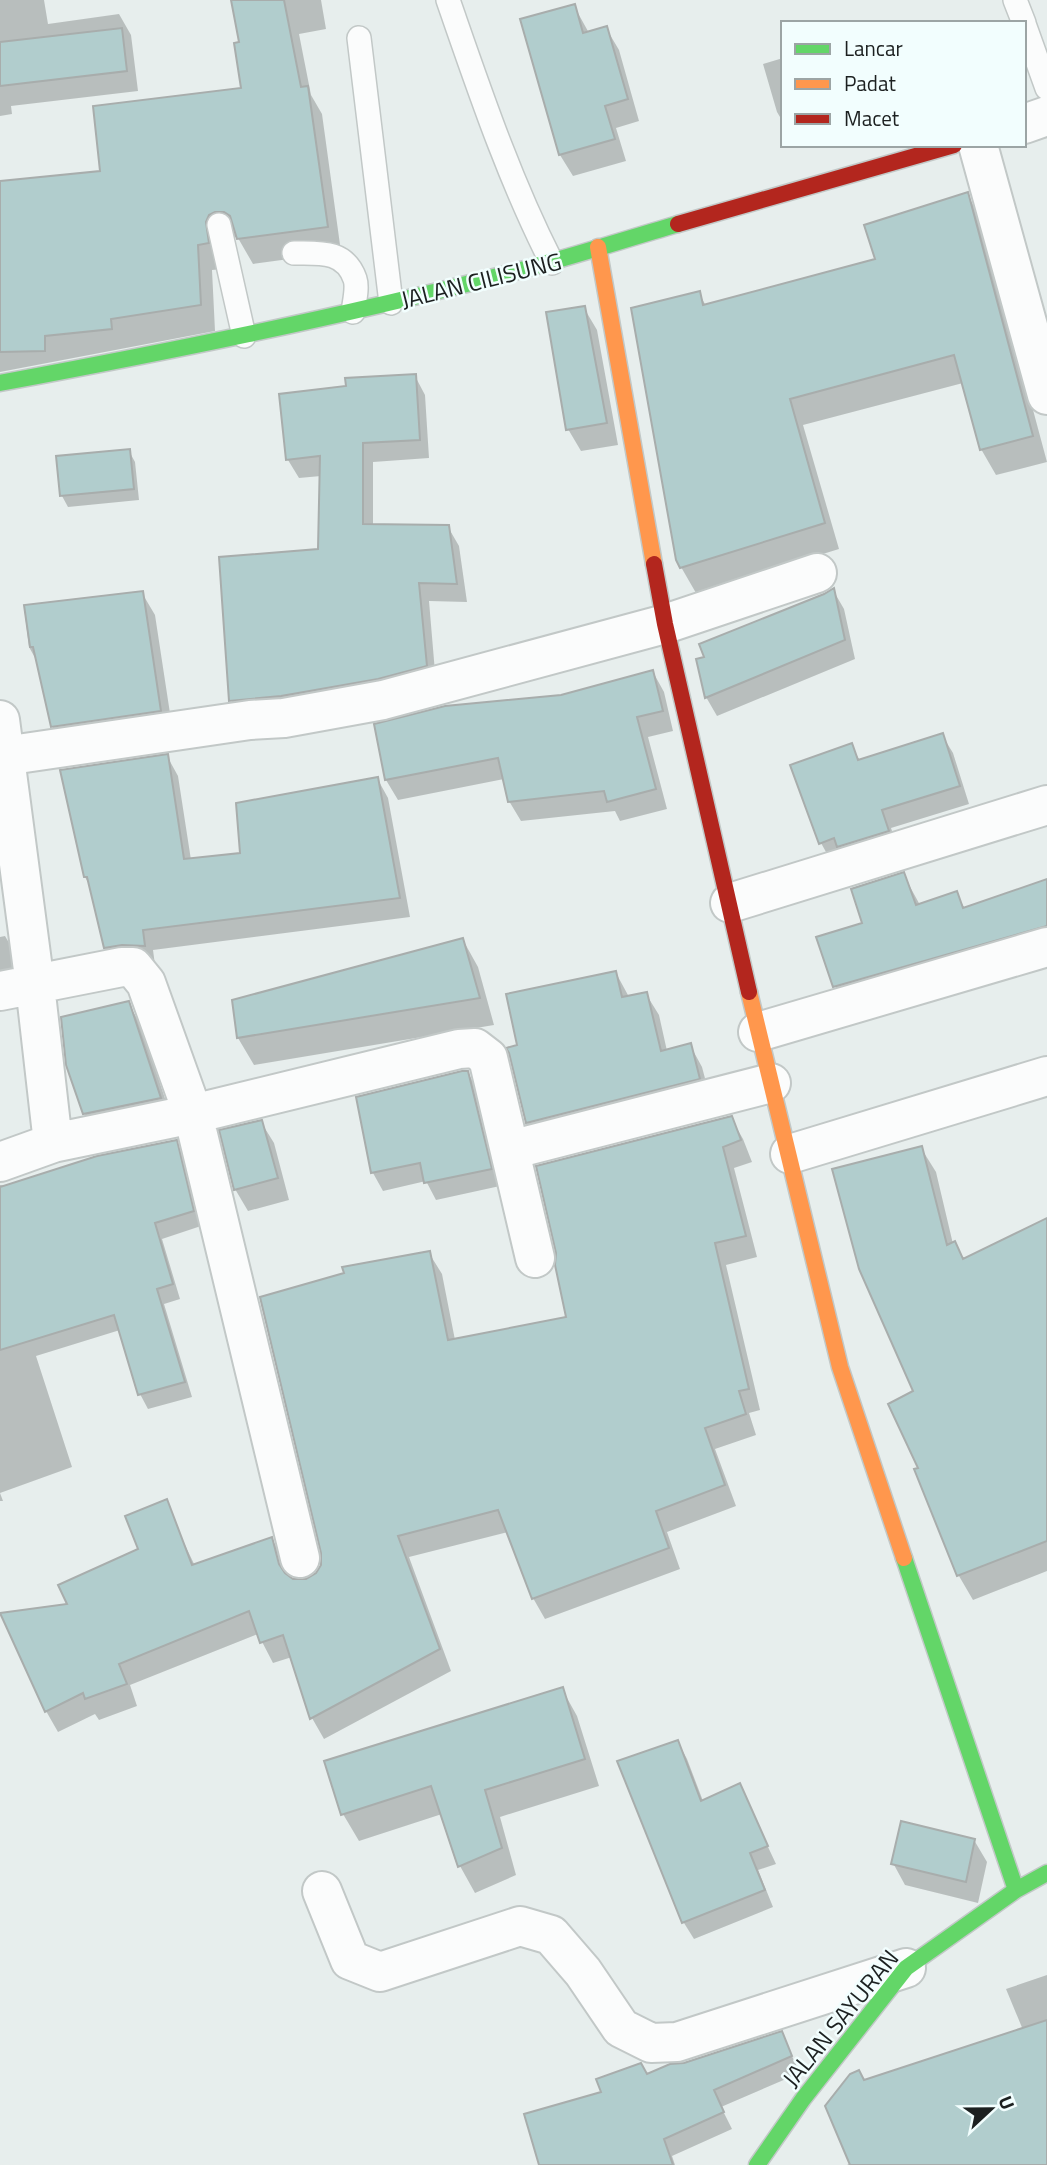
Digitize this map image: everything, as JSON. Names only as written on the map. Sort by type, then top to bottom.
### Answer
[{"type":"street","points":[[1026,123],[1047,117]]},
{"type":"street","name":"JALAN CILISUNG","points":[[0,383],[244,336],[552,263],[598,247],[947,147]]},
{"type":"street","points":[[979,147],[1047,395]]},
{"type":"street","points":[[598,247],[665,624],[758,1032],[840,1367],[1016,1890]]},
{"type":"street","points":[[53,1143],[18,988],[2,738],[284,718],[383,700],[665,624],[817,573]]},
{"type":"street","points":[[730,903],[1047,805]]},
{"type":"street","points":[[758,1032],[1047,947]]},
{"type":"street","points":[[18,988],[122,967],[133,967],[146,982],[193,1114],[300,1558]]},
{"type":"street","points":[[0,1162],[53,1143],[193,1114],[458,1049],[475,1048],[488,1058],[536,1258]]},
{"type":"street","points":[[790,1154],[1047,1076]]},
{"type":"street","points":[[510,1150],[771,1083]]},
{"type":"street","name":"JALAN SAYURAN","points":[[755,2164],[906,1968],[1016,1890],[1047,1873]]},
{"type":"street","points":[[323,1891],[350,1961],[380,1972],[520,1926],[551,1935],[583,1972],[621,2028],[651,2043],[677,2042],[906,1968]]},
{"type":"lane","points":[[448,0],[484,103],[552,263]]},
{"type":"lane","points":[[1015,0],[1023,21]]},
{"type":"lane","points":[[1026,30],[1047,88]]},
{"type":"lane","points":[[359,38],[391,303]]},
{"type":"lane","points":[[219,225],[244,336]]},
{"type":"lane","points":[[293,253],[329,254],[343,259],[356,280],[353,312]]},
{"type":"building","points":[[231,0],[284,0],[301,87],[308,86],[328,227],[237,239],[230,216],[224,212],[215,212],[209,215],[206,222],[209,243],[198,245],[201,305],[111,319],[112,329],[45,336],[45,351],[0,352],[0,181],[100,171],[93,106],[241,88],[234,43],[239,42]]},
{"type":"building","points":[[575,4],[583,33],[607,26],[628,99],[605,106],[615,139],[559,155],[520,19]]},
{"type":"building","points":[[122,28],[127,71],[0,86],[0,42]]},
{"type":"building","points":[[968,192],[1033,436],[980,450],[954,355],[790,399],[825,523],[680,568],[676,560],[631,308],[700,291],[703,305],[875,259],[864,225]]},
{"type":"building","points":[[585,306],[607,423],[566,430],[546,312]]},
{"type":"building","points":[[416,374],[420,440],[363,443],[363,524],[449,525],[457,584],[419,583],[427,666],[378,679],[281,696],[229,701],[219,557],[318,549],[320,456],[286,460],[279,394],[346,386],[345,378]]},
{"type":"building","points":[[130,449],[134,489],[60,496],[56,456]]},
{"type":"building","points":[[834,588],[845,640],[705,698],[696,659],[704,657],[699,644]]},
{"type":"building","points":[[143,591],[161,711],[51,727],[33,647],[30,647],[24,605]]},
{"type":"building","points":[[653,670],[663,711],[637,717],[656,789],[607,802],[604,791],[508,802],[498,758],[385,780],[374,724],[445,706],[561,695]]},
{"type":"building","points":[[943,733],[960,786],[882,810],[889,831],[837,847],[834,838],[819,844],[790,765],[852,743],[858,760]]},
{"type":"building","points":[[168,754],[184,859],[240,853],[236,803],[378,777],[400,898],[143,930],[145,946],[122,945],[104,948],[87,877],[84,877],[60,770]]},
{"type":"building","points":[[904,872],[916,905],[957,891],[963,908],[1047,879],[1047,926],[833,987],[816,937],[862,923],[851,889]]},
{"type":"building","points":[[463,938],[480,998],[237,1038],[232,1000]]},
{"type":"building","points":[[616,971],[622,997],[647,992],[661,1051],[691,1043],[700,1079],[526,1123],[506,1048],[517,1045],[506,994]]},
{"type":"building","points":[[129,1001],[161,1098],[83,1114],[66,1065],[61,1017]]},
{"type":"building","points":[[468,1071],[492,1169],[424,1183],[420,1163],[371,1173],[356,1097]]},
{"type":"building","points":[[732,1116],[741,1140],[723,1147],[746,1236],[715,1243],[749,1389],[739,1391],[746,1414],[705,1428],[725,1485],[656,1511],[669,1548],[532,1599],[498,1510],[398,1536],[440,1649],[310,1719],[283,1635],[260,1643],[249,1611],[119,1664],[127,1684],[85,1699],[83,1693],[45,1712],[0,1613],[67,1604],[58,1585],[138,1549],[125,1516],[167,1499],[192,1565],[272,1537],[279,1564],[293,1579],[306,1579],[316,1573],[321,1565],[321,1553],[260,1297],[344,1273],[342,1267],[430,1251],[448,1340],[566,1317],[555,1265],[556,1253],[536,1166]]},
{"type":"building","points":[[262,1120],[278,1178],[234,1190],[219,1130]]},
{"type":"building","points":[[177,1140],[194,1211],[155,1223],[173,1284],[157,1289],[185,1382],[138,1395],[114,1315],[0,1350],[0,1187],[97,1156]]},
{"type":"building","points":[[922,1146],[947,1245],[955,1241],[963,1259],[1047,1218],[1047,1541],[957,1576],[914,1469],[918,1468],[888,1404],[913,1391],[859,1269],[832,1169]]},
{"type":"building","points":[[563,1687],[585,1759],[485,1790],[502,1848],[458,1867],[431,1786],[341,1815],[324,1761]]},
{"type":"building","points":[[678,1740],[701,1801],[740,1783],[768,1846],[750,1853],[765,1890],[682,1923],[617,1761]]},
{"type":"building","points":[[901,1821],[975,1839],[966,1882],[891,1864]]},
{"type":"building","points":[[1047,2020],[1047,2165],[850,2165],[825,2106],[850,2074],[859,2070],[864,2080]]},
{"type":"building","points":[[782,2031],[792,2056],[714,2090],[724,2112],[664,2139],[673,2165],[539,2165],[524,2114],[601,2092],[596,2079],[641,2063],[647,2074],[670,2064],[684,2063]]},
{"type":"traffic: fast","points":[[0,383],[371,307],[517,271],[678,224]]},
{"type":"traffic: fast","points":[[904,1558],[1016,1890]]},
{"type":"traffic: fast","points":[[757,2165],[803,2099],[906,1968],[1016,1890],[1047,1873]]},
{"type":"traffic: slow","points":[[598,247],[654,564]]},
{"type":"traffic: slow","points":[[749,992],[840,1367],[904,1558]]},
{"type":"traffic: jam","points":[[678,224],[947,147]]},
{"type":"traffic: jam","points":[[654,564],[665,624],[749,992]]}]
